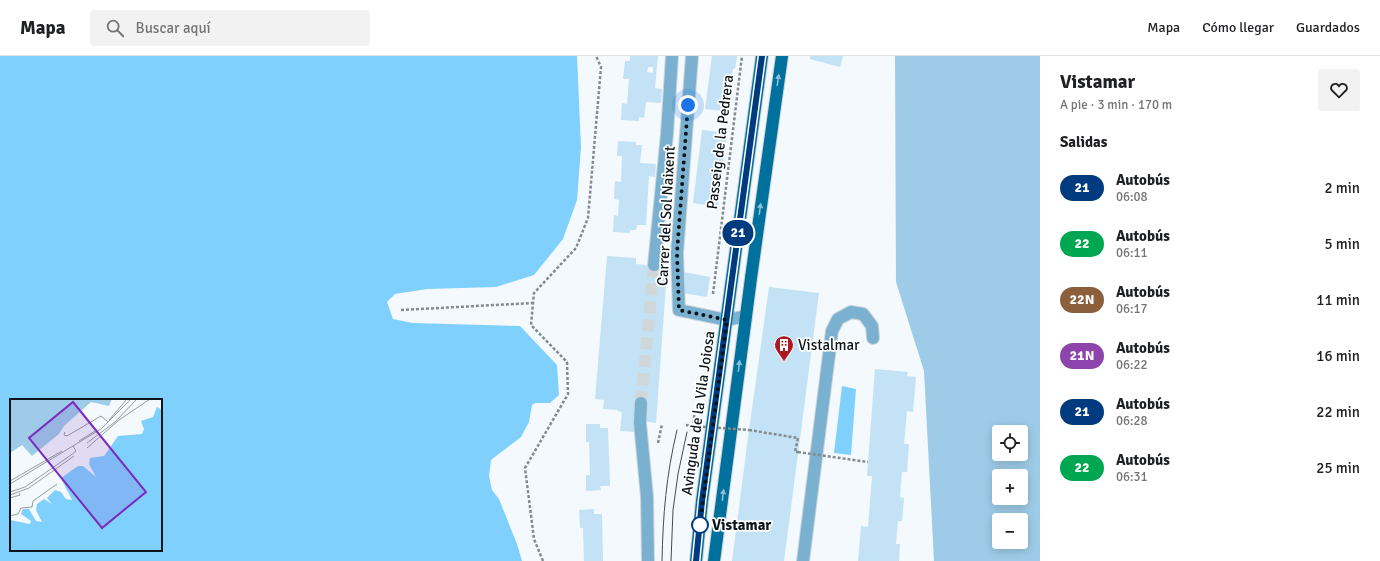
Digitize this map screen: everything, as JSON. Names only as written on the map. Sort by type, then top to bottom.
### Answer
[{"type":"main road","name":"Avinguda de la Vila Joiosa","points":[[696,561],[762,56]]},
{"type":"main road","points":[[714,561],[782,56]]},
{"type":"street","name":"Carrer del Sol Naixent","points":[[654,265],[667,134],[672,56]]},
{"type":"street","name":"Carrer del Sol Naixent","points":[[692,56],[677,253],[679,310],[727,320],[746,316]]},
{"type":"street","points":[[803,561],[832,331],[838,319],[851,312],[863,314],[872,326],[873,338]]},
{"type":"street","points":[[641,403],[640,423],[647,497],[648,561]]},
{"type":"path","points":[[543,561],[534,539],[525,468],[568,394],[567,362],[531,325],[534,293],[576,248],[588,218],[601,67],[596,56]]},
{"type":"path","name":"Passeig de la Pedrera","points":[[710,317],[742,56]]},
{"type":"path","points":[[401,310],[533,303]]},
{"type":"path","points":[[693,426],[695,410]]},
{"type":"path","points":[[686,425],[749,430],[798,438],[795,452],[868,462]]},
{"type":"shaded area","points":[[0,56],[577,56],[581,147],[577,200],[563,239],[534,275],[496,287],[427,289],[395,294],[387,302],[393,319],[413,323],[520,326],[557,365],[559,395],[550,403],[535,403],[532,405],[529,422],[521,437],[491,460],[489,476],[492,490],[499,499],[517,544],[522,561],[0,561]]},
{"type":"shaded area","points":[[895,56],[1040,56],[1040,561],[934,561],[924,371],[896,282]]},
{"type":"shaded area","points":[[842,386],[856,389],[851,455],[834,453]]},
{"type":"building","points":[[630,56],[658,56],[655,88],[662,89],[661,103],[646,102],[644,118],[639,117],[639,121],[621,120],[622,103],[627,104],[629,79],[623,79],[625,61],[630,61]],"holes":[[[648,67],[653,67],[653,73],[647,72]]]},
{"type":"building","points":[[712,56],[737,56],[735,69],[733,68],[731,84],[733,84],[730,112],[705,109]]},
{"type":"building","points":[[810,56],[843,56],[840,67],[810,59]]},
{"type":"building","points":[[702,130],[727,133],[723,163],[720,163],[718,178],[721,178],[718,207],[693,203]]},
{"type":"building","points":[[618,141],[636,142],[636,145],[642,145],[640,163],[656,164],[655,177],[649,176],[646,225],[637,225],[636,230],[630,230],[630,233],[613,232],[614,215],[618,216],[619,200],[614,199],[615,181],[621,182],[622,156],[617,156]]},
{"type":"building","points":[[607,256],[636,258],[636,264],[665,267],[664,270],[667,271],[656,423],[642,421],[636,432],[620,431],[622,412],[617,411],[618,410],[603,409],[604,400],[595,399]]},
{"type":"building","points":[[684,272],[710,277],[707,297],[682,293]]},
{"type":"building","name":"Vistalmar","points":[[769,287],[819,293],[784,561],[732,561],[749,430]]},
{"type":"building","name":"Vistalmar","points":[[875,369],[908,372],[907,376],[916,377],[913,412],[907,411],[904,444],[909,444],[907,472],[902,472],[900,497],[904,498],[902,521],[898,521],[896,544],[900,544],[899,561],[858,561],[861,526],[868,527],[872,476],[867,476]]},
{"type":"building","points":[[586,424],[600,424],[600,428],[608,428],[610,486],[600,486],[601,490],[586,491],[586,475],[590,475],[589,442],[586,442]]},
{"type":"building","points":[[594,509],[594,514],[602,514],[603,561],[584,561],[583,528],[580,528],[579,510]]},
{"type":"tunnel","points":[[641,403],[654,265]]},
{"type":"tram line","points":[[662,561],[666,496],[670,463],[677,430]]},
{"type":"tram line","points":[[671,561],[673,510],[678,474],[687,432]]},
{"type":"bus line","name":"21","points":[[696,561],[702,501],[762,56]]},
{"type":"place","name":"Vistalmar","points":[[784,362]]},
{"type":"place","name":"Vistamar","points":[[700,525]]},
{"type":"route","points":[[688,105],[677,253],[679,310],[727,320],[699,531],[700,525]]}]
